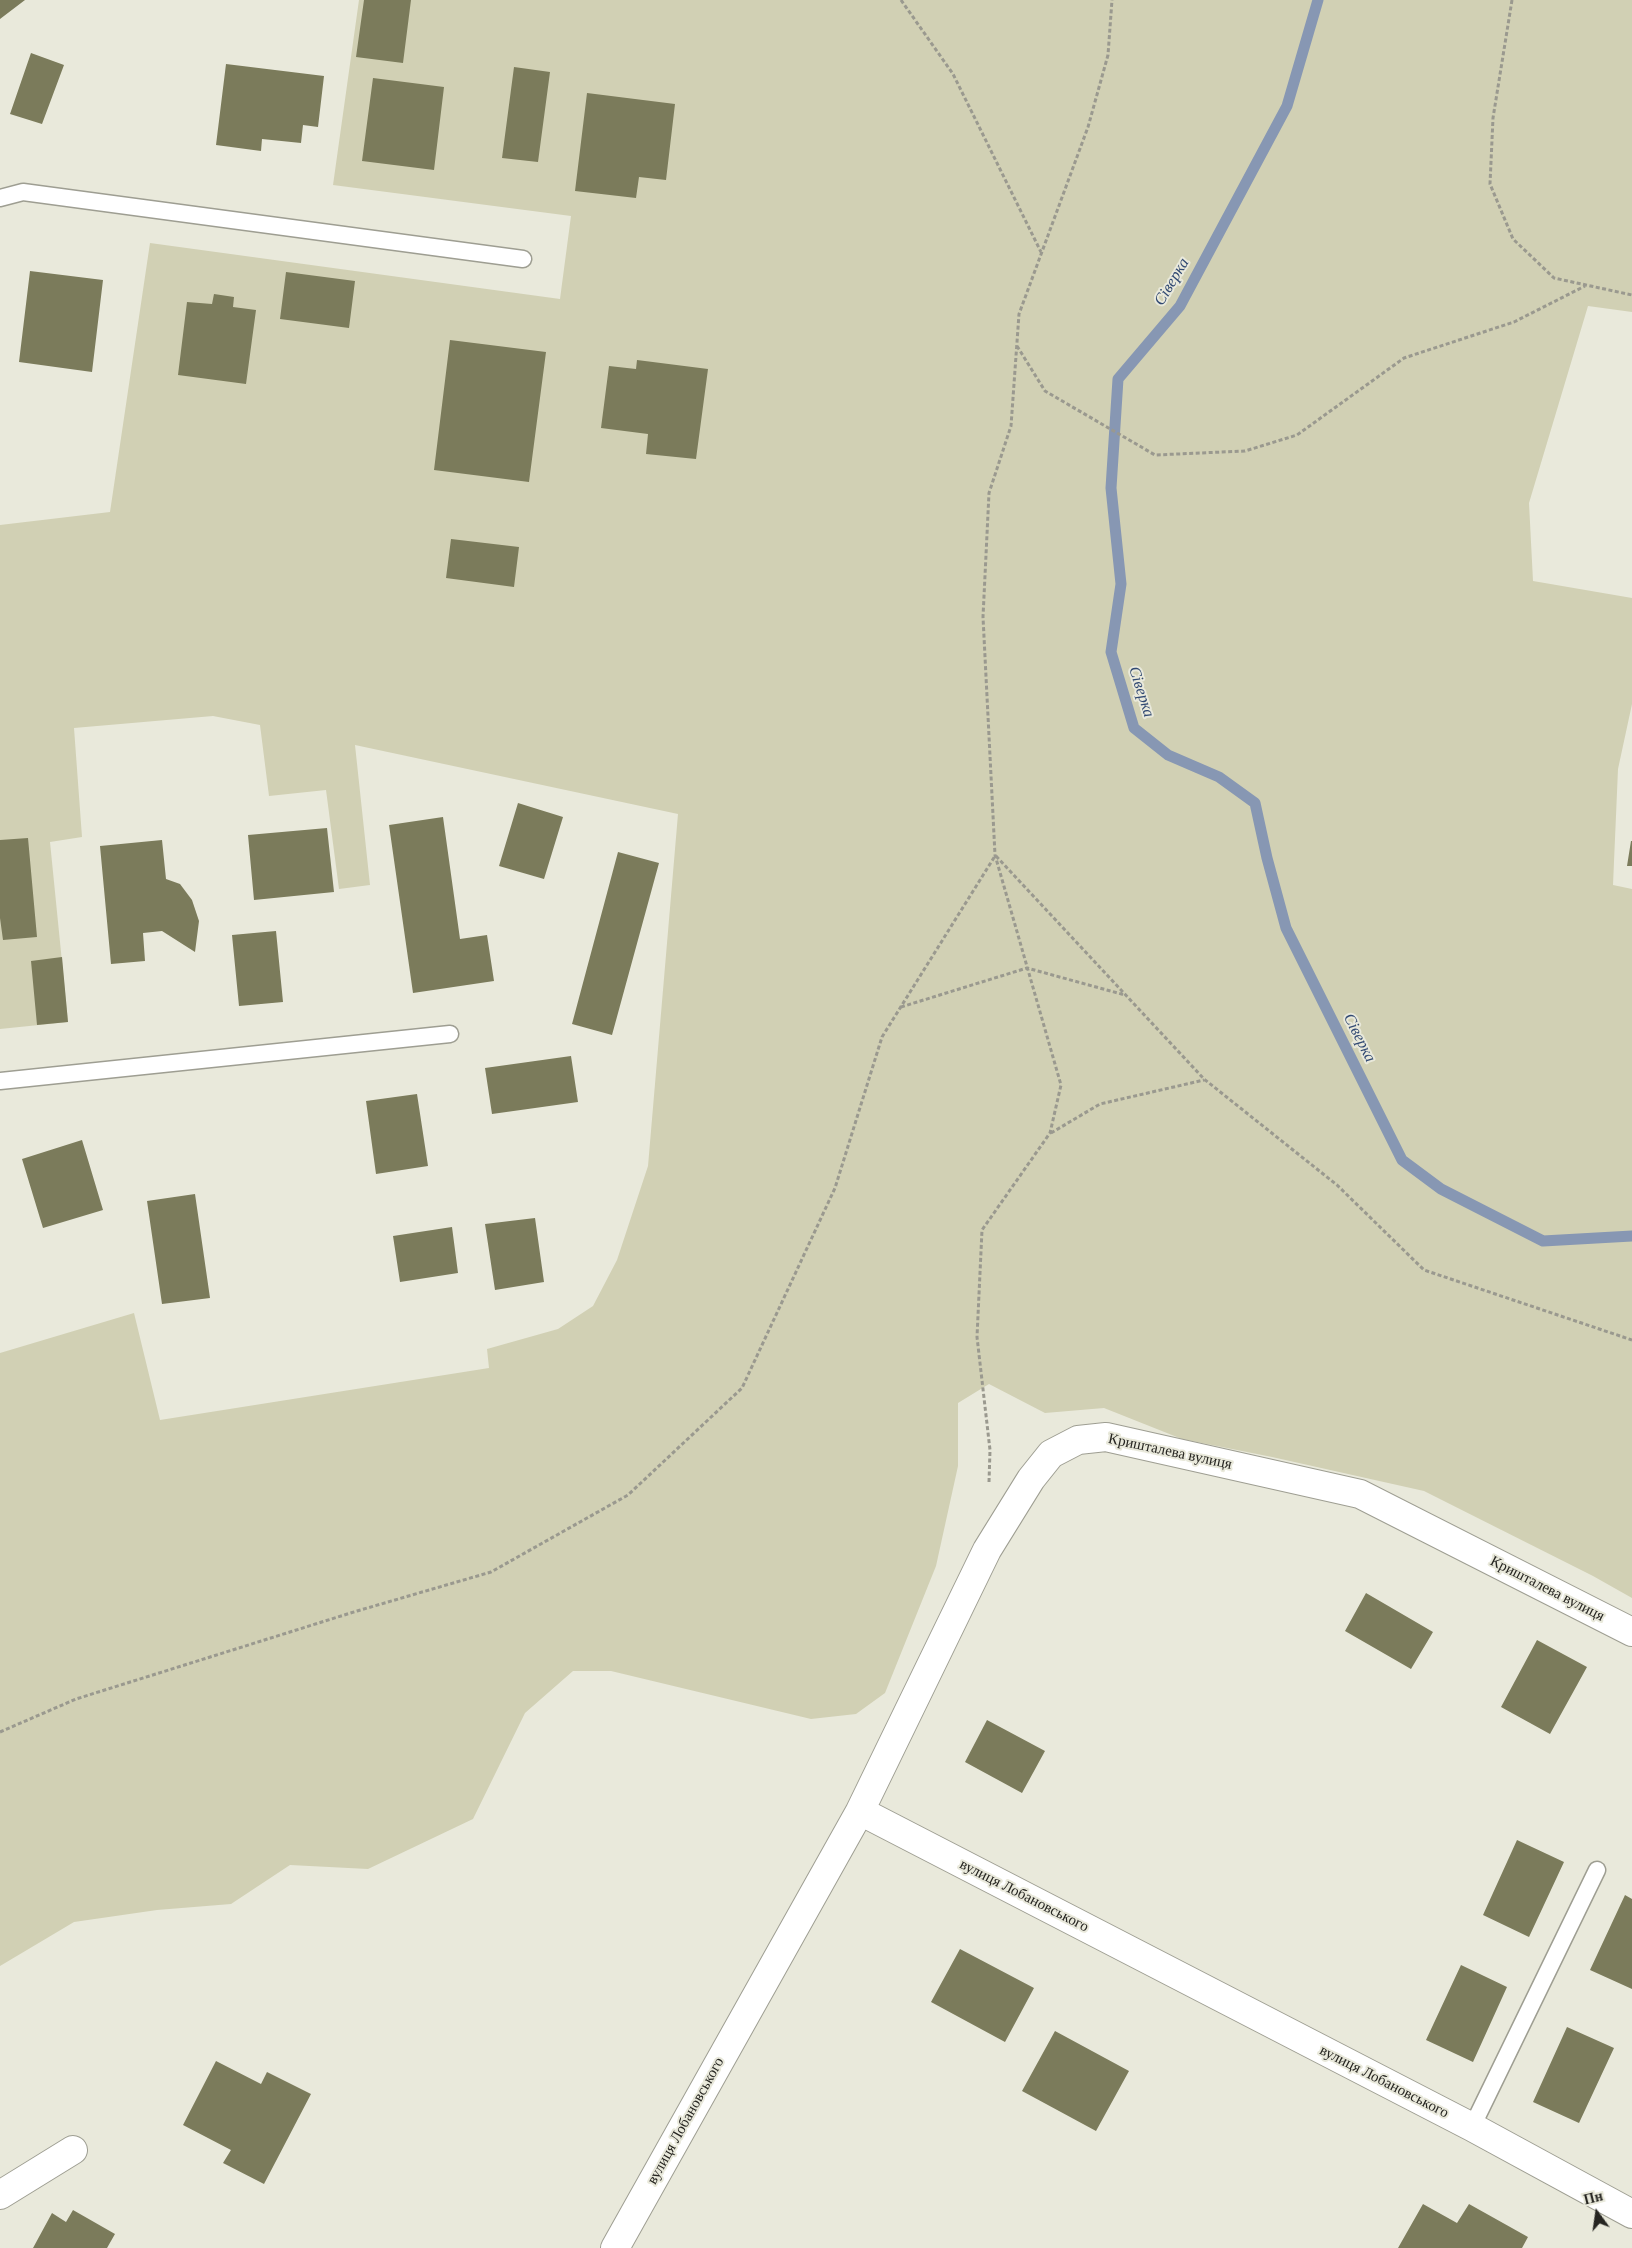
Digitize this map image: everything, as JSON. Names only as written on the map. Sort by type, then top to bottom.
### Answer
[{"type":"street","name":"Кришталева вулиця","points":[[860,1811],[987,1550],[1031,1479],[1051,1454],[1078,1440],[1106,1437],[1360,1494],[1632,1632]]},
{"type":"street","name":"вулиця Лобановського","points":[[615,2248],[860,1811],[1472,2127],[1632,2214]]},
{"type":"street","points":[[0,2195],[73,2150]]},
{"type":"lane","points":[[0,198],[24,192],[524,259]]},
{"type":"lane","points":[[0,1081],[450,1034]]},
{"type":"lane","points":[[1472,2127],[1597,1870]]},
{"type":"path","points":[[902,0],[953,74],[1042,252]]},
{"type":"path","points":[[989,1486],[990,1450],[977,1337],[982,1230],[1050,1133],[1061,1085],[995,855],[983,617],[989,493],[1011,426],[1019,314],[1088,127],[1108,55],[1112,0]]},
{"type":"path","points":[[1512,0],[1493,118],[1490,184],[1513,239],[1554,278],[1632,295]]},
{"type":"path","points":[[1017,346],[1045,391],[1155,455],[1245,451],[1297,435],[1404,358],[1514,322],[1585,286]]},
{"type":"path","points":[[995,855],[1204,1079],[1337,1185],[1424,1270],[1632,1340]]},
{"type":"path","points":[[0,1732],[76,1699],[348,1614],[491,1572],[628,1495],[742,1388],[834,1188],[882,1037],[995,855]]},
{"type":"path","points":[[900,1007],[1027,968],[1126,995]]},
{"type":"path","points":[[1050,1133],[1100,1104],[1204,1079]]},
{"type":"green space","points":[[359,0],[1632,0],[1632,312],[1588,306],[1529,503],[1533,581],[1632,598],[1632,704],[1618,769],[1613,885],[1632,889],[1632,1598],[1593,1576],[1424,1491],[1182,1439],[1104,1408],[1045,1413],[989,1384],[958,1403],[958,1466],[936,1566],[885,1693],[856,1714],[811,1719],[611,1671],[573,1671],[525,1713],[473,1819],[368,1869],[290,1865],[231,1904],[157,1910],[74,1922],[0,1966],[0,1353],[134,1313],[160,1420],[489,1368],[487,1349],[558,1329],[593,1306],[617,1260],[648,1166],[678,814],[355,745],[370,885],[339,889],[326,790],[269,796],[260,725],[213,716],[74,728],[82,837],[50,842],[68,1022],[0,1029],[0,525],[110,512],[150,243],[560,299],[571,216],[333,185]]},
{"type":"building","points":[[0,0],[25,0],[0,19]]},
{"type":"building","points":[[364,0],[411,0],[403,63],[356,57]]},
{"type":"building","points":[[31,53],[64,65],[42,124],[10,114]]},
{"type":"building","points":[[226,64],[324,76],[318,127],[303,125],[301,143],[262,139],[261,151],[216,145]]},
{"type":"building","points":[[514,67],[550,72],[538,162],[502,158]]},
{"type":"building","points":[[373,78],[444,87],[434,170],[362,161]]},
{"type":"building","points":[[587,93],[675,104],[666,180],[639,177],[636,198],[575,191]]},
{"type":"building","points":[[30,271],[103,280],[92,372],[19,362]]},
{"type":"building","points":[[286,272],[355,281],[349,328],[280,319]]},
{"type":"building","points":[[214,294],[234,297],[233,307],[256,310],[246,384],[178,375],[187,302],[212,304]]},
{"type":"building","points":[[450,340],[546,352],[529,482],[434,470]]},
{"type":"building","points":[[637,360],[708,369],[696,459],[646,454],[648,434],[601,428],[609,366],[636,369]]},
{"type":"building","points":[[451,539],[519,547],[514,587],[446,578]]},
{"type":"building","points":[[518,803],[563,817],[544,879],[499,866]]},
{"type":"building","points":[[443,817],[460,939],[487,935],[494,981],[413,993],[389,825]]},
{"type":"building","points":[[327,828],[334,892],[254,900],[248,835]]},
{"type":"building","points":[[28,838],[37,937],[3,940],[0,918],[0,840]]},
{"type":"building","points":[[162,840],[166,879],[180,884],[192,900],[199,921],[195,952],[162,931],[143,933],[145,961],[111,964],[100,846]]},
{"type":"building","points":[[1631,841],[1632,866],[1627,866]]},
{"type":"building","points":[[618,852],[659,863],[612,1035],[572,1024]]},
{"type":"building","points":[[276,931],[283,1002],[239,1006],[232,935]]},
{"type":"building","points":[[62,957],[68,1022],[37,1025],[31,961]]},
{"type":"building","points":[[571,1056],[578,1102],[492,1114],[485,1068]]},
{"type":"building","points":[[417,1094],[428,1166],[376,1174],[366,1101]]},
{"type":"building","points":[[82,1140],[103,1210],[43,1228],[22,1159]]},
{"type":"building","points":[[195,1194],[210,1298],[162,1304],[147,1201]]},
{"type":"building","points":[[535,1218],[544,1282],[495,1290],[485,1224]]},
{"type":"building","points":[[452,1227],[458,1273],[400,1282],[393,1236]]},
{"type":"building","points":[[1366,1593],[1433,1632],[1411,1669],[1345,1631]]},
{"type":"building","points":[[1537,1640],[1587,1667],[1550,1734],[1501,1707]]},
{"type":"building","points":[[987,1720],[1045,1751],[1022,1793],[965,1762]]},
{"type":"building","points":[[1517,1840],[1564,1862],[1529,1937],[1483,1915]]},
{"type":"building","points":[[1625,1895],[1632,1899],[1632,1989],[1590,1970]]},
{"type":"building","points":[[960,1949],[1034,1988],[1005,2042],[931,2002]]},
{"type":"building","points":[[1461,1965],[1507,1987],[1473,2062],[1426,2040]]},
{"type":"building","points":[[1567,2027],[1614,2048],[1579,2123],[1533,2102]]},
{"type":"building","points":[[1055,2031],[1129,2071],[1096,2131],[1022,2091]]},
{"type":"building","points":[[216,2061],[261,2084],[267,2072],[311,2094],[264,2184],[223,2163],[231,2150],[183,2125]]},
{"type":"building","points":[[1423,2204],[1457,2223],[1469,2204],[1528,2237],[1522,2248],[1398,2248]]},
{"type":"building","points":[[73,2210],[115,2234],[107,2248],[33,2248],[52,2213],[66,2222]]},
{"type":"waterway","name":"Сіверка","points":[[1318,0],[1287,106],[1180,306],[1118,379],[1111,488],[1121,584],[1111,652],[1134,728],[1168,755],[1219,777],[1255,803],[1267,858],[1286,928],[1402,1160],[1441,1189],[1543,1241],[1632,1236]]}]
